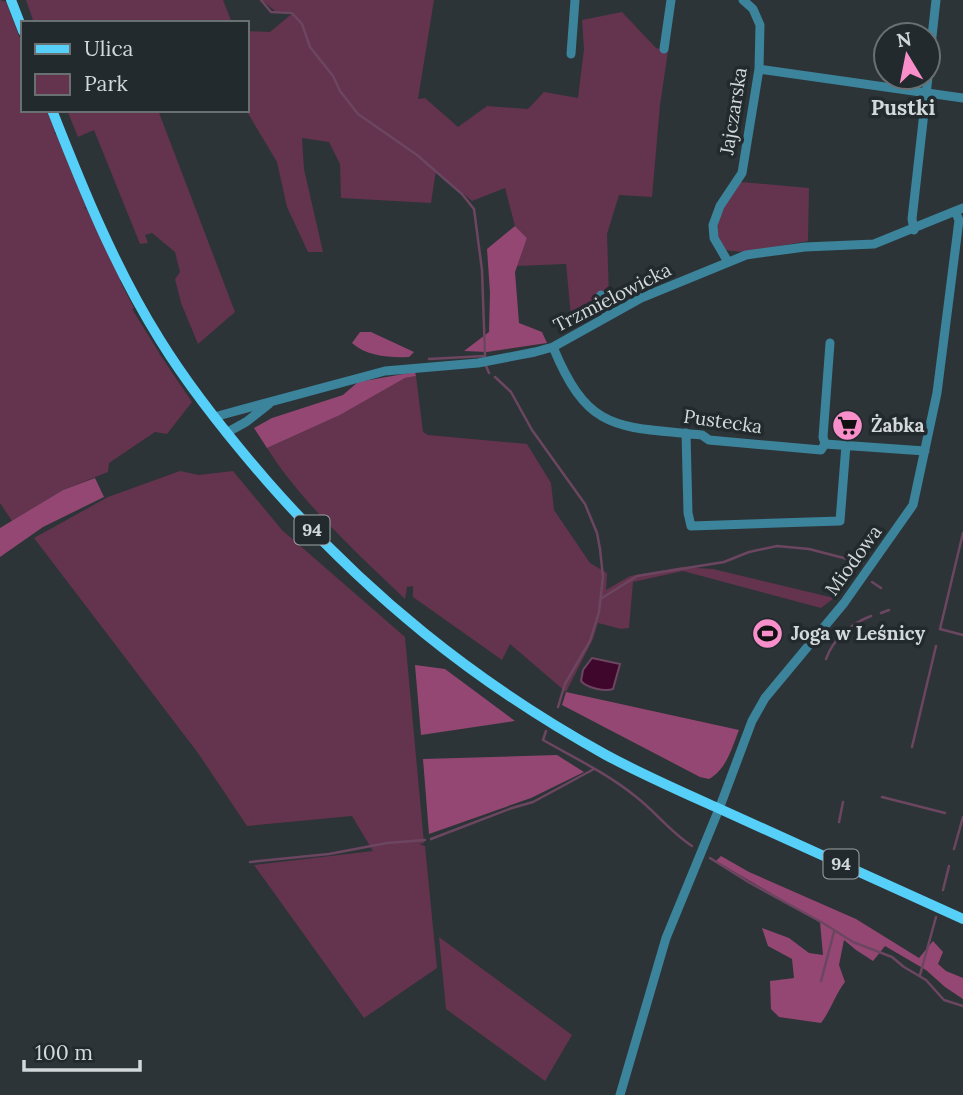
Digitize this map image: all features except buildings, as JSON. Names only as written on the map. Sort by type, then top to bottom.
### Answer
[{"type":"main road","points":[[11,0],[21,26]]},
{"type":"main road","name":"94","points":[[53,112],[85,195],[160,340],[226,433],[319,538],[374,592],[484,680],[594,749],[719,809],[963,919]]},
{"type":"street","points":[[572,54],[575,0]]},
{"type":"street","points":[[664,49],[671,0]]},
{"type":"street","name":"Jajczarska","points":[[728,262],[714,238],[713,225],[720,206],[741,173],[759,69],[760,24],[753,9],[743,0]]},
{"type":"street","points":[[934,21],[936,0]]},
{"type":"street","points":[[759,69],[963,98]]},
{"type":"street","points":[[914,230],[912,219],[926,93]]},
{"type":"street","name":"Trzmielowicka","points":[[214,417],[385,371],[478,363],[535,352],[553,346],[641,298],[728,262],[774,250],[874,244],[959,210]]},
{"type":"street","name":"Miodowa","points":[[620,1095],[666,938],[752,721],[765,698],[841,607],[912,505],[925,450],[948,316],[959,210]]},
{"type":"street","points":[[601,295],[607,317]]},
{"type":"street","points":[[825,444],[823,437],[830,343]]},
{"type":"street","name":"Pustecka","points":[[553,346],[576,393],[586,404],[610,422],[631,428],[702,435],[709,440],[821,450],[825,444],[925,450]]},
{"type":"street","name":"Trzmielowicka","points":[[226,433],[246,422],[271,402]]},
{"type":"street","points":[[686,433],[688,513],[691,526],[840,521],[846,445]]},
{"type":"green space","points":[[0,0],[6,2],[21,41],[21,112],[48,112],[54,134],[86,207],[84,208],[87,209],[121,279],[134,308],[132,309],[159,355],[192,402],[167,434],[155,432],[109,463],[108,472],[63,490],[12,521],[0,503]]},
{"type":"green space","points":[[26,0],[223,0],[231,21],[33,21]]},
{"type":"green space","points":[[262,0],[434,0],[418,99],[425,98],[458,127],[487,106],[528,109],[544,92],[578,98],[584,49],[582,20],[622,12],[656,48],[668,51],[652,197],[619,195],[607,234],[609,296],[571,316],[566,264],[517,266],[527,238],[515,226],[505,188],[472,201],[436,170],[431,203],[341,198],[340,164],[329,142],[302,138],[304,169],[323,252],[308,252],[287,207],[277,162],[247,112],[248,31],[270,32],[294,12],[275,11]]},
{"type":"green space","points":[[68,112],[159,112],[235,312],[198,344],[181,303],[175,279],[180,272],[175,252],[152,233],[145,235],[148,243],[140,244],[94,130],[78,137]]},
{"type":"green space","points":[[741,182],[809,188],[808,241],[744,252],[724,250],[719,241],[718,223],[725,206]]},
{"type":"green space","points":[[416,376],[423,432],[428,435],[527,444],[551,483],[554,510],[590,563],[607,573],[606,590],[630,576],[682,567],[713,569],[834,598],[821,608],[683,571],[633,582],[629,628],[621,629],[598,623],[593,639],[566,692],[510,644],[502,660],[413,597],[413,586],[407,587],[405,599],[313,508],[267,448],[340,415],[405,378]]},
{"type":"green space","points":[[180,471],[199,475],[233,471],[282,530],[405,637],[424,843],[419,844],[425,846],[437,968],[364,1018],[254,865],[373,851],[352,816],[247,826],[198,753],[34,538],[108,497]]},
{"type":"green space","points":[[439,937],[572,1035],[545,1081],[446,1009]]},
{"type":"shaded area","points":[[515,226],[527,238],[515,272],[519,323],[542,332],[547,343],[487,352],[464,351],[489,332],[487,249]]},
{"type":"shaded area","points":[[360,332],[371,332],[414,352],[409,357],[394,357],[364,351],[352,343]]},
{"type":"shaded area","points":[[415,372],[416,376],[405,378],[340,415],[267,448],[254,428],[272,418],[343,395],[358,382]]},
{"type":"shaded area","points":[[95,478],[104,497],[43,527],[0,557],[0,528],[63,490]]},
{"type":"shaded area","points":[[592,658],[620,664],[613,689],[596,689],[581,681],[583,670]]},
{"type":"shaded area","points":[[415,665],[445,669],[515,721],[421,735]]},
{"type":"shaded area","points":[[566,692],[739,730],[725,764],[709,779],[700,777],[562,705]]},
{"type":"shaded area","points":[[557,755],[584,772],[531,798],[429,834],[423,759]]},
{"type":"shaded area","points":[[721,856],[749,872],[856,919],[919,958],[933,941],[943,952],[938,964],[946,971],[963,978],[963,999],[926,970],[885,946],[873,961],[844,940],[839,965],[845,982],[821,1023],[779,1017],[771,1009],[770,981],[794,978],[792,959],[768,946],[762,928],[789,938],[809,953],[823,955],[820,922],[716,861]]},
{"type":"waterway","points":[[261,0],[271,12],[292,13],[302,24],[310,47],[358,114],[417,155],[462,194],[474,209],[482,270],[485,356],[429,359]]},
{"type":"waterway","points":[[486,366],[489,373]]},
{"type":"waterway","points":[[495,377],[511,392],[532,430],[585,504],[597,533],[603,577],[599,612],[590,641],[565,684],[558,707]]},
{"type":"waterway","points":[[963,533],[940,629],[963,635]]},
{"type":"waterway","points":[[602,598],[637,576],[724,562],[749,552],[777,546],[809,549],[863,563]]},
{"type":"waterway","points":[[872,582],[881,588]]},
{"type":"waterway","points":[[881,613],[889,610]]},
{"type":"waterway","points":[[826,659],[833,645],[844,633],[871,616]]},
{"type":"waterway","points":[[912,747],[936,646]]},
{"type":"waterway","points":[[546,731],[543,740],[625,788],[692,846]]},
{"type":"waterway","points":[[431,839],[533,802],[594,769]]},
{"type":"waterway","points":[[882,797],[945,813]]},
{"type":"waterway","points":[[839,822],[843,802]]},
{"type":"waterway","points":[[954,849],[963,817]]},
{"type":"waterway","points":[[250,862],[425,840]]},
{"type":"waterway","points":[[710,858],[853,942],[892,957],[926,980],[944,1000],[963,1006]]},
{"type":"waterway","points":[[943,890],[949,866]]},
{"type":"waterway","points":[[920,975],[936,917]]},
{"type":"waterway","points":[[821,981],[834,932]]},
{"type":"place","name":"Żabka","points":[[848,425]]},
{"type":"place","name":"Joga w Leśnicy","points":[[768,633]]},
{"type":"district","name":"Pustki","points":[[903,108]]}]
